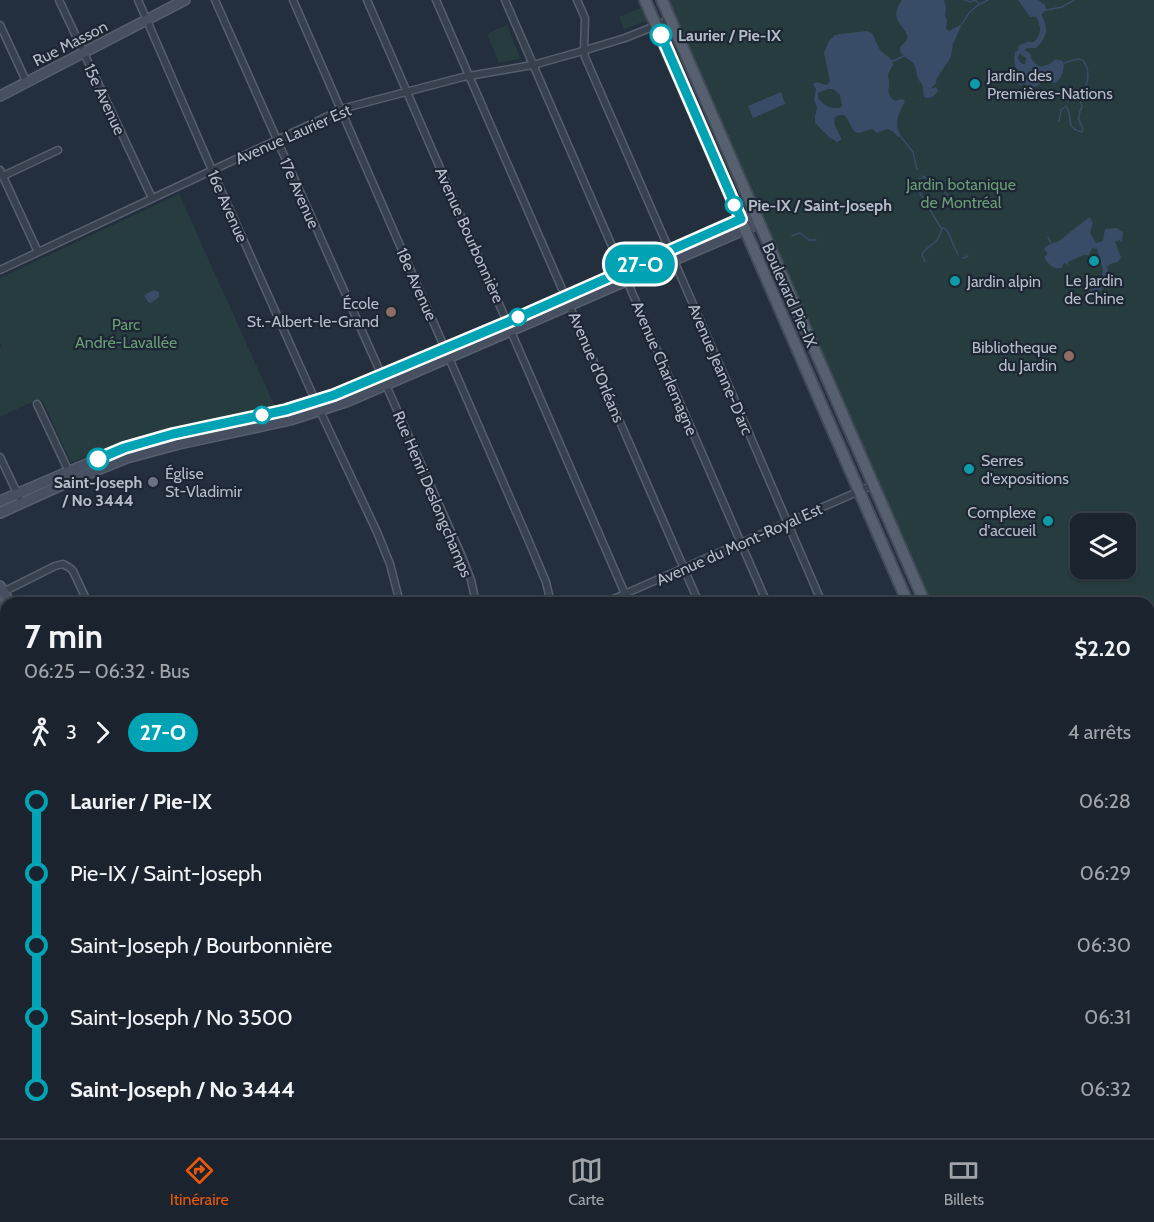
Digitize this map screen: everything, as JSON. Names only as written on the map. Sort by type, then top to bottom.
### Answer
[{"type":"main road","name":"Rue Masson","points":[[0,96],[185,0]]},
{"type":"main road","name":"Boulevard Pie-IX","points":[[645,0],[905,597]]},
{"type":"main road","name":"Boulevard Pie-IX","points":[[662,0],[922,597]]},
{"type":"main road","points":[[624,276],[670,250],[757,218]]},
{"type":"main road","points":[[0,513],[127,458],[290,420],[386,386],[568,300],[624,276],[674,260],[743,224]]},
{"type":"main road","points":[[0,501],[124,448],[173,434],[277,412],[315,401],[445,348],[510,326]]},
{"type":"street","name":"15e Avenue","points":[[59,0],[152,198]]},
{"type":"street","name":"16e Avenue","points":[[138,0],[315,401],[377,532],[390,564],[398,597]]},
{"type":"street","name":"17e Avenue","points":[[215,0],[386,386]]},
{"type":"street","name":"18e Avenue","points":[[293,0],[527,537],[546,582],[550,597]]},
{"type":"street","name":"Avenue Bourbonnière","points":[[367,0],[627,597]]},
{"type":"street","name":"Avenue d'Orléans","points":[[436,0],[696,597]]},
{"type":"street","name":"Avenue Charlemagne","points":[[505,0],[764,597]]},
{"type":"street","name":"Avenue Jeanne-D'arc","points":[[577,0],[585,18],[585,57],[819,597]]},
{"type":"street","name":"Avenue Laurier Est","points":[[0,270],[341,110],[470,75],[533,64],[584,51],[670,20]]},
{"type":"street","points":[[0,24],[27,82]]},
{"type":"street","points":[[38,252],[1,173],[58,150]]},
{"type":"street","name":"Rue Henri Deslongchamps","points":[[386,386],[461,554],[475,597]]},
{"type":"street","points":[[37,404],[72,480]]},
{"type":"street","points":[[0,457],[21,503]]},
{"type":"street","name":"Avenue du Mont-Royal Est","points":[[617,597],[873,485]]},
{"type":"street","points":[[1,590],[63,564],[73,571],[85,597]]},
{"type":"green space","name":"Jardin botanique de Montréal","points":[[668,0],[1154,0],[1154,597],[928,597],[886,496],[884,497],[769,235],[769,228],[767,228],[684,40],[684,33],[682,34]]},
{"type":"green space","points":[[643,7],[646,21],[624,29],[619,17]]},
{"type":"green space","points":[[507,25],[520,57],[499,63],[487,34]]},
{"type":"green space","name":"Parc André-Lavallée","points":[[179,194],[275,407],[151,434],[71,462],[42,400],[34,401],[0,417],[0,347],[2,346],[0,342],[0,278]]},
{"type":"water","points":[[902,0],[944,0],[946,29],[949,31],[962,24],[953,44],[951,57],[935,85],[930,89],[936,87],[938,90],[930,98],[924,97],[923,86],[914,65],[900,51],[900,47],[907,38],[896,14]]},
{"type":"water","points":[[1018,0],[1038,0],[1045,5],[1046,10],[1039,16],[1030,17]]},
{"type":"water","points":[[867,31],[872,33],[880,50],[893,61],[888,74],[889,94],[895,101],[902,99],[905,101],[898,118],[897,127],[901,136],[898,137],[893,131],[887,129],[877,133],[872,129],[855,132],[847,118],[839,115],[834,120],[841,138],[837,142],[815,123],[817,108],[814,99],[816,89],[813,84],[817,82],[825,85],[830,81],[824,53],[829,41],[835,35]],"holes":[[[833,89],[840,95],[842,106],[840,108],[828,106],[818,98],[818,93]]]},
{"type":"water","points":[[1021,48],[1018,58],[1022,64],[1025,64],[1029,55],[1035,63],[1041,66],[1048,65],[1056,59],[1063,61],[1063,70],[1059,79],[1055,83],[1045,82],[1035,87],[1023,83],[1014,62],[1015,52]]},
{"type":"water","points":[[781,92],[785,104],[753,118],[748,106]]},
{"type":"water","points":[[1088,218],[1093,223],[1090,233],[1096,243],[1103,241],[1105,229],[1117,228],[1123,232],[1122,242],[1119,240],[1115,242],[1121,257],[1118,262],[1108,266],[1107,282],[1102,290],[1092,297],[1087,297],[1086,293],[1097,287],[1103,270],[1097,249],[1092,248],[1089,255],[1068,262],[1068,266],[1066,263],[1063,264],[1062,268],[1051,266],[1044,257],[1047,255],[1044,250],[1046,246],[1059,241]]},
{"type":"water","points":[[154,290],[159,292],[159,297],[151,303],[148,302],[144,295]]},
{"type":"waterway","points":[[964,0],[970,2],[975,0],[980,4],[988,0]]},
{"type":"waterway","points":[[1046,10],[1062,7],[1074,0]]},
{"type":"waterway","points":[[962,24],[979,4]]},
{"type":"waterway","points":[[1021,48],[1035,45],[1041,38],[1043,28],[1039,16]]},
{"type":"waterway","points":[[1021,51],[1028,56]]},
{"type":"waterway","points":[[893,61],[904,56]]},
{"type":"waterway","points":[[1059,121],[1061,110],[1066,106],[1071,125],[1082,132],[1079,117],[1082,106],[1079,98],[1087,84],[1086,65],[1083,60],[1078,59],[1064,63]]},
{"type":"waterway","points":[[1017,82],[1021,85],[1024,83]]},
{"type":"waterway","points":[[901,137],[913,152],[917,169]]},
{"type":"waterway","points":[[922,176],[933,182],[961,207]]},
{"type":"waterway","points":[[920,178],[918,185],[920,193],[941,228]]},
{"type":"waterway","points":[[925,262],[922,254],[936,241],[942,228],[948,232],[958,255]]},
{"type":"waterway","points":[[792,236],[800,233],[809,240],[816,240]]},
{"type":"waterway","points":[[1048,237],[1051,243]]},
{"type":"waterway","points":[[963,258],[968,256]]},
{"type":"bus line","name":"27-O","points":[[98,459],[124,448],[173,434],[286,410],[334,395],[508,322],[741,219],[661,35]]},
{"type":"place","name":"Laurier / Pie-IX","points":[[661,35]]},
{"type":"place","name":"Jardin des Premières-Nations","points":[[975,84]]},
{"type":"place","name":"Pie-IX / Saint-Joseph","points":[[734,205]]},
{"type":"place","name":"Le Jardin de Chine","points":[[1094,261]]},
{"type":"place","name":"Jardin alpin","points":[[955,281]]},
{"type":"place","name":"École St.-Albert-le-Grand","points":[[391,312]]},
{"type":"place","name":"Bibliotheque du Jardin","points":[[1069,356]]},
{"type":"place","name":"Saint-Joseph / No 3444","points":[[98,459]]},
{"type":"place","name":"Serres d'expositions","points":[[969,469]]},
{"type":"place","name":"Église St-Vladimir","points":[[153,482]]},
{"type":"place","name":"Complexe d'accueil","points":[[1048,521]]}]
